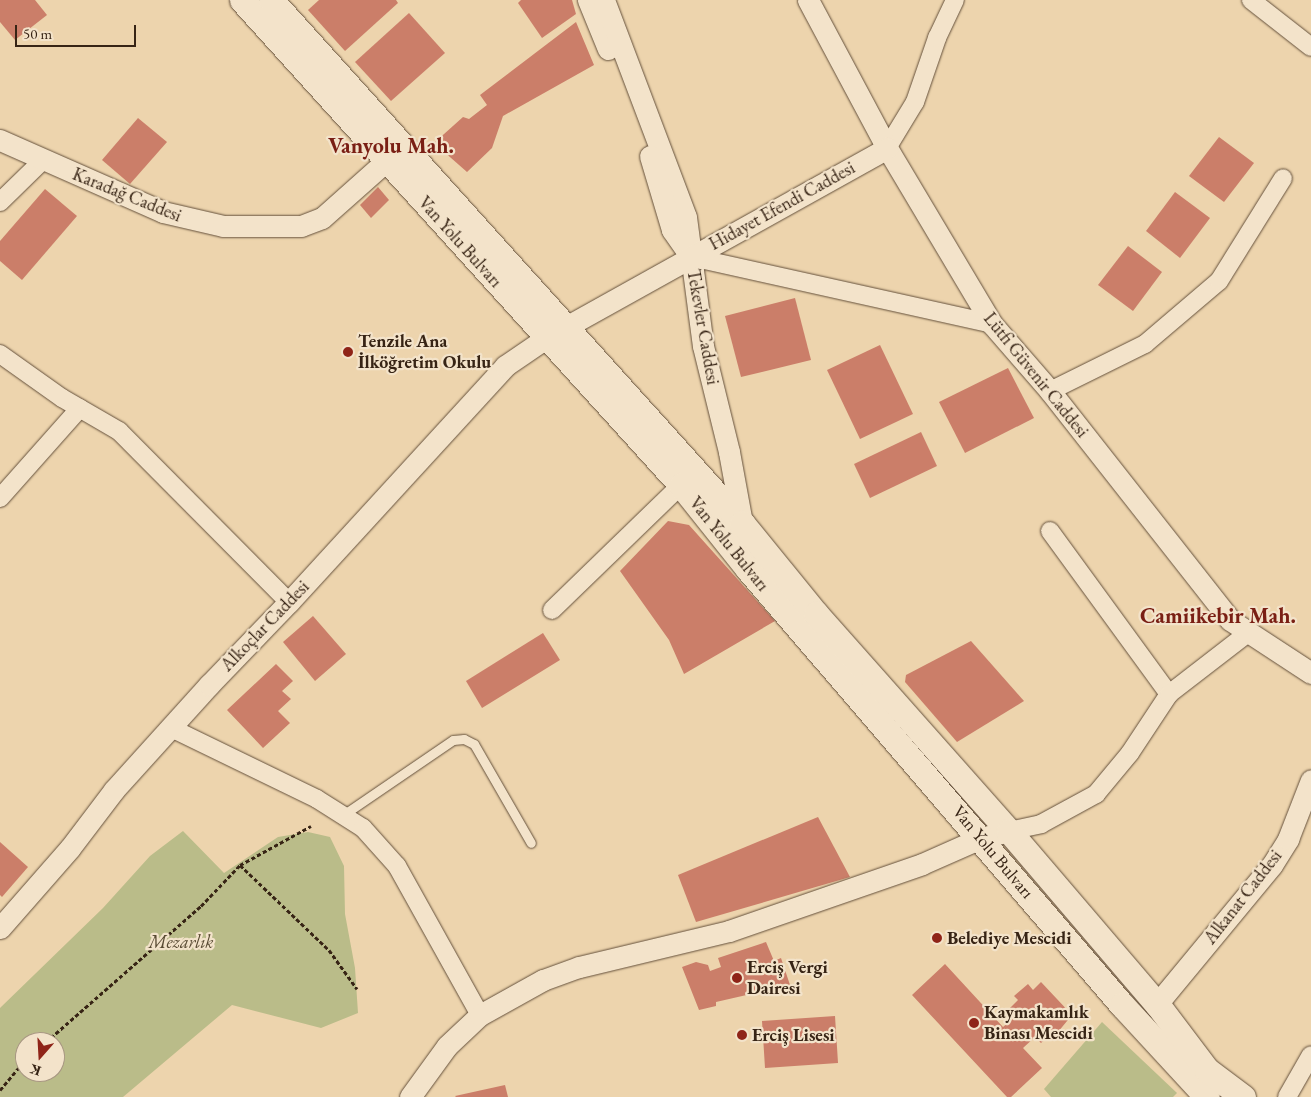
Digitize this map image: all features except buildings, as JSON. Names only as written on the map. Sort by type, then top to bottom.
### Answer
[{"type":"main road","name":"Van Yolu Bulvarı","points":[[242,0],[386,161],[556,333],[681,484],[748,569],[982,838],[1122,1005],[1208,1097]]},
{"type":"main road","points":[[271,0],[393,132],[556,333],[742,523],[816,614],[1009,831],[1157,1004],[1207,1070],[1243,1097]]},
{"type":"street","name":"Tekevler Caddesi","points":[[588,0],[647,146],[672,230],[691,257],[703,346],[729,452],[742,523]]},
{"type":"street","points":[[604,0],[675,183],[686,217],[691,257],[992,324]]},
{"type":"street","name":"Lütfi Güvenir Caddesi","points":[[808,0],[886,148],[992,324],[1050,390],[1230,620],[1311,674]]},
{"type":"street","points":[[886,148],[916,102],[937,38],[955,0]]},
{"type":"street","points":[[1251,0],[1311,47]]},
{"type":"street","name":"Karadağ Caddesi","points":[[0,140],[163,212],[223,226],[268,228],[301,226],[322,218],[386,161]]},
{"type":"street","name":"Hidayet Efendi Caddesi","points":[[556,333],[886,148]]},
{"type":"street","points":[[0,202],[43,160]]},
{"type":"street","points":[[1050,390],[1145,344],[1219,281],[1283,178]]},
{"type":"street","name":"Alkoçlar Caddesi","points":[[2,922],[114,790],[505,366],[556,333]]},
{"type":"street","points":[[0,354],[80,408],[119,431],[289,602]]},
{"type":"street","points":[[0,498],[80,408]]},
{"type":"street","points":[[552,610],[681,484]]},
{"type":"street","points":[[1050,530],[1169,694]]},
{"type":"street","points":[[410,1097],[447,1046],[480,1015],[543,980],[579,967],[729,931],[922,864],[982,838],[1041,824],[1096,794],[1130,753],[1169,694],[1248,633]]},
{"type":"street","points":[[171,728],[317,799],[363,828],[397,866],[480,1015]]},
{"type":"street","name":"Alkanat Caddesi","points":[[1157,1004],[1272,865],[1288,839],[1311,780]]},
{"type":"street","points":[[1287,1097],[1311,1055]]},
{"type":"lane","points":[[343,815],[452,740],[464,739],[474,744],[532,843]]},
{"type":"path","points":[[57,1032],[201,906],[240,865],[311,826]]},
{"type":"path","points":[[240,865],[329,950],[357,989]]},
{"type":"path","points":[[0,1090],[15,1072]]},
{"type":"green space","name":"Mezarlık","points":[[183,831],[224,873],[278,837],[308,832],[330,837],[344,866],[345,914],[355,968],[358,1013],[321,1028],[232,1005],[123,1097],[0,1097],[0,1008],[103,908],[150,856]]},
{"type":"green space","points":[[1102,1022],[1177,1093],[1173,1097],[1051,1097],[1044,1089]]},
{"type":"place","name":"Tenzile Ana İlköğretim Okulu","points":[[348,352]]},
{"type":"place","name":"Belediye Mescidi","points":[[937,938]]},
{"type":"place","name":"Erciş Vergi Dairesi","points":[[737,978]]},
{"type":"place","name":"Kaymakamlık Binası Mescidi","points":[[974,1023]]},
{"type":"place","name":"Erciş Lisesi","points":[[742,1035]]},
{"type":"district","name":"Vanyolu Mah.","points":[[391,146]]},
{"type":"district","name":"Camiikebir Mah.","points":[[1218,616]]}]
